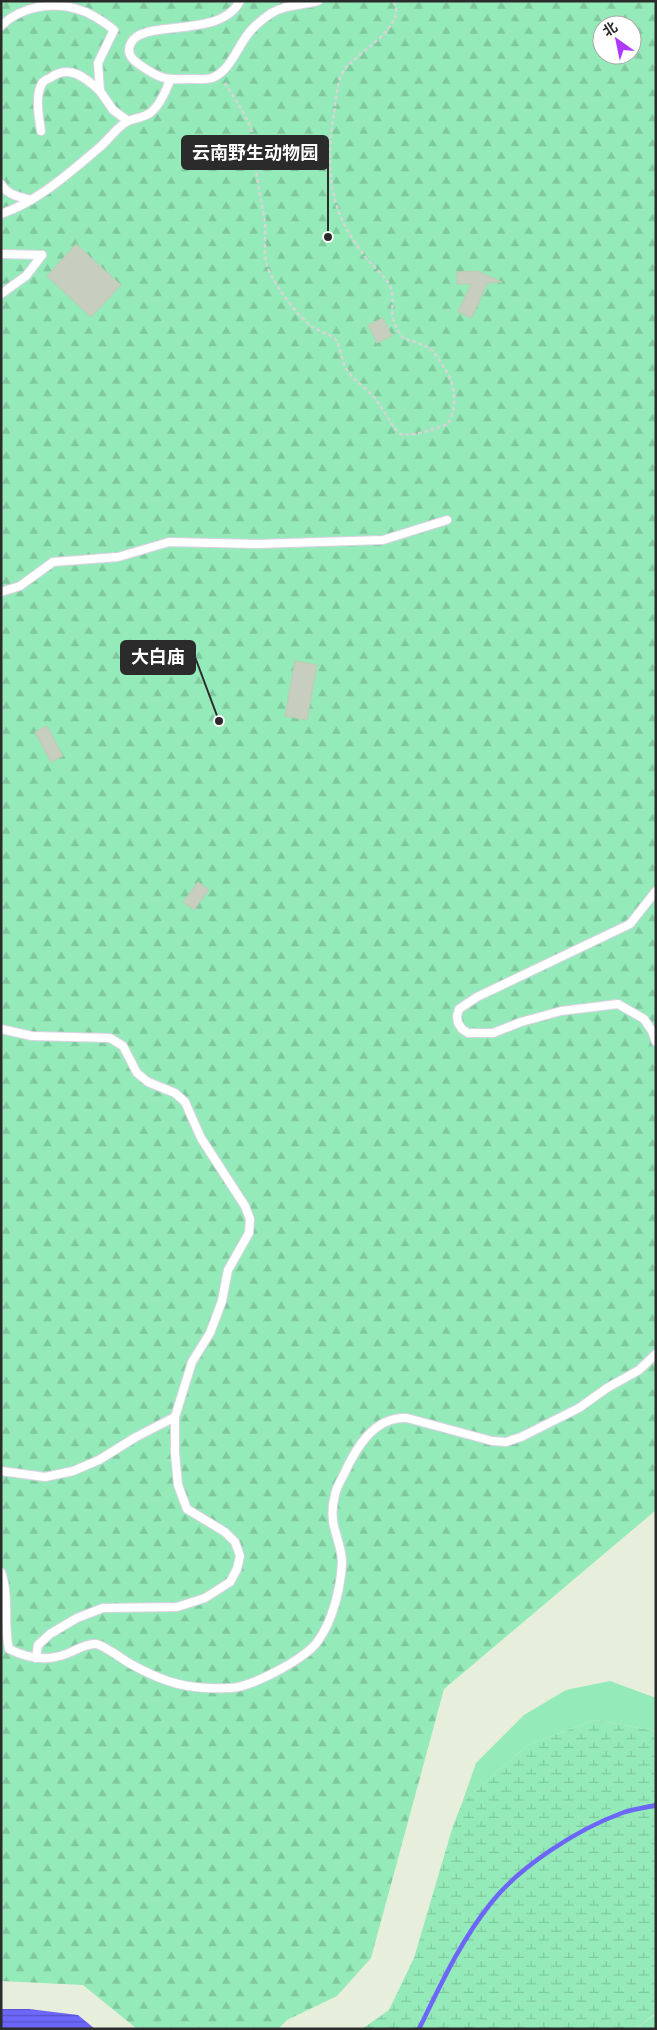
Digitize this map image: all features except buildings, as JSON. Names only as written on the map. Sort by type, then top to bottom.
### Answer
[{"type":"lane","points":[[240,1],[238,6],[226,15],[207,24],[193,28],[152,30],[137,36],[132,40],[129,54],[134,60],[155,75],[170,80],[211,78],[223,71],[248,33],[269,14],[281,8],[318,1]]},
{"type":"lane","points":[[1,26],[8,19],[35,7],[63,6],[77,9],[103,21],[114,30],[98,63],[100,90]]},
{"type":"lane","points":[[41,132],[38,113],[39,93],[43,82],[56,73],[74,72],[87,78],[100,90],[114,110],[128,121]]},
{"type":"lane","points":[[1,214],[19,208],[31,200],[100,146],[128,121],[151,113],[167,90],[170,80]]},
{"type":"lane","points":[[1,184],[16,196],[31,200]]},
{"type":"lane","points":[[1,254],[42,255],[26,276],[1,294]]},
{"type":"lane","points":[[1,592],[20,586],[53,562],[118,557],[169,542],[257,544],[383,540],[447,520]]},
{"type":"lane","points":[[656,891],[630,924],[477,997],[459,1009],[457,1016],[462,1030],[468,1033],[493,1033],[521,1022],[561,1011],[618,1004],[644,1018],[656,1042]]},
{"type":"lane","points":[[1,1029],[32,1036],[110,1038],[123,1046],[137,1073],[148,1082],[175,1093],[185,1102],[201,1138],[245,1206],[250,1219],[249,1233],[228,1270],[222,1301],[210,1333],[192,1362],[176,1416],[175,1454],[178,1484],[187,1509],[225,1532],[235,1542],[240,1556],[237,1569],[230,1582],[205,1598],[177,1606],[102,1608],[77,1618],[50,1634],[38,1645],[36,1658]]},
{"type":"lane","points":[[1,1572],[6,1592],[6,1636],[9,1649],[22,1656],[55,1659],[82,1647],[96,1644],[171,1684],[228,1688],[242,1686],[269,1676],[312,1648],[325,1630],[335,1604],[341,1574],[340,1545],[333,1521],[335,1493],[353,1453],[368,1435],[397,1417],[492,1441],[506,1442],[521,1437],[579,1408],[607,1388],[639,1370],[656,1354]]},
{"type":"lane","points":[[1,1471],[45,1477],[73,1471],[99,1460],[136,1437],[176,1416]]},
{"type":"path","points":[[393,1],[397,6]]},
{"type":"path","points":[[219,74],[245,115],[254,139],[257,152],[257,177],[264,220],[265,256],[267,267],[272,277],[292,306],[313,328],[334,338],[340,348],[342,360],[347,370],[358,384],[379,403],[390,424],[400,434],[428,433],[448,424],[453,414],[454,391],[451,380],[432,351],[403,338],[397,328],[393,317],[393,294],[388,283],[371,265],[338,212],[331,167],[330,136],[343,71],[389,30],[397,16],[397,1]]},
{"type":"green space","points":[[1,1],[656,1],[656,1510],[444,1689],[371,1958],[337,1996],[287,2020],[278,2029],[137,2029],[83,1985],[1,1981]]},
{"type":"green space","points":[[610,1681],[656,1698],[656,1731],[595,1720],[528,1745],[462,1803],[476,1763],[524,1715],[566,1690]]},
{"type":"green space","points":[[595,1720],[656,1731],[655,2014],[635,2029],[362,2029],[389,2010],[414,1958],[452,1829],[462,1803],[528,1745]]},
{"type":"green space","points":[[656,2005],[656,2029],[635,2029],[655,2015]]},
{"type":"shaded area","points":[[1,2009],[29,2009],[78,2015],[95,2029],[1,2029]]},
{"type":"waterway","points":[[419,2029],[470,1932],[503,1889],[534,1862],[587,1829],[630,1810],[656,1805]]},
{"type":"place","name":"云南野生动物园","points":[[328,237]]},
{"type":"place","name":"大白庙","points":[[219,721]]}]
